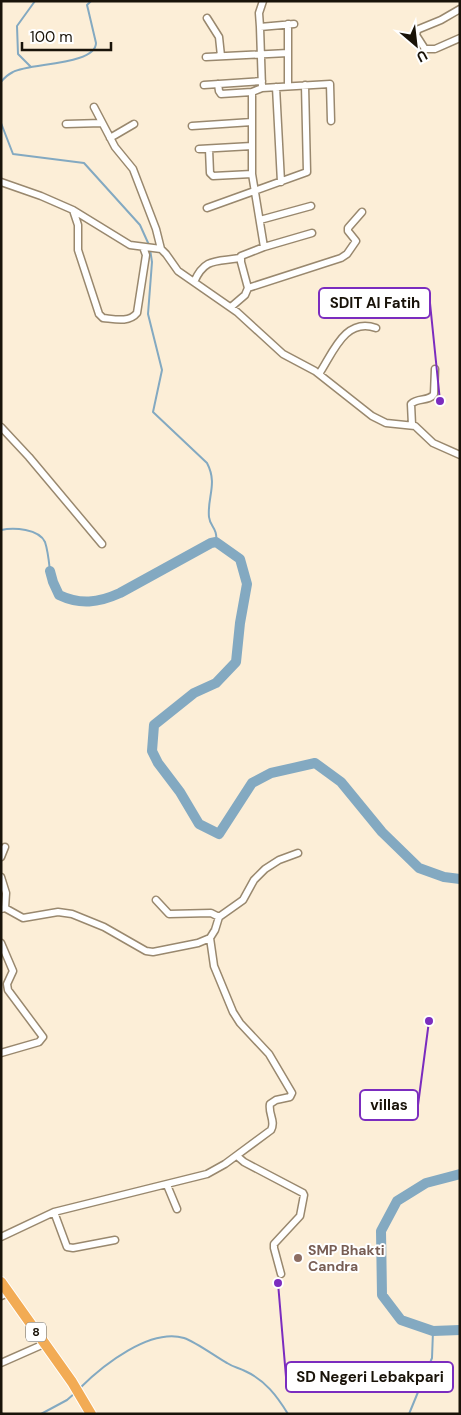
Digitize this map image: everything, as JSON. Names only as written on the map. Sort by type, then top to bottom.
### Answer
[{"type":"highway","name":"8","points":[[1,1282],[5,1294],[72,1382],[89,1410]]},
{"type":"street","points":[[262,84],[259,13],[263,1]]},
{"type":"street","points":[[460,9],[416,31],[416,35],[426,49],[435,49],[460,38]]},
{"type":"street","points":[[207,18],[219,37],[221,56]]},
{"type":"street","points":[[260,26],[291,24],[288,52],[288,86]]},
{"type":"street","points":[[206,57],[288,52]]},
{"type":"street","points":[[218,84],[219,94],[221,94],[252,92],[262,84]]},
{"type":"street","points":[[204,85],[262,84],[276,87],[330,85],[331,121]]},
{"type":"street","points":[[206,208],[305,174],[308,169],[305,85]]},
{"type":"street","points":[[276,87],[281,182]]},
{"type":"street","points":[[252,92],[252,174],[264,247]]},
{"type":"street","points":[[94,107],[115,147],[133,169],[156,228],[159,248]]},
{"type":"street","points":[[192,126],[252,122]]},
{"type":"street","points":[[66,124],[102,123]]},
{"type":"street","points":[[110,138],[134,124]]},
{"type":"street","points":[[200,149],[252,146]]},
{"type":"street","points":[[209,149],[210,173],[213,176],[252,174]]},
{"type":"street","points":[[1,182],[74,210],[130,245],[159,248],[164,251],[178,271],[230,308],[279,352],[319,374],[372,416],[386,423],[412,425],[420,428],[437,445],[460,455]]},
{"type":"street","points":[[260,220],[311,206]]},
{"type":"street","points":[[74,210],[78,225],[78,250],[99,314],[103,318],[128,320],[136,316],[146,255],[144,247]]},
{"type":"street","points":[[248,288],[344,256],[356,241],[348,231],[348,228],[362,212]]},
{"type":"street","points":[[194,282],[199,270],[206,264],[240,258],[244,254],[264,247],[312,233]]},
{"type":"street","points":[[230,308],[245,295],[248,288],[240,258]]},
{"type":"street","points":[[319,374],[339,340],[347,332],[364,326],[376,328]]},
{"type":"street","points":[[412,425],[410,409],[412,402],[418,399],[430,398],[434,394],[435,369]]},
{"type":"street","points":[[1,427],[29,457],[102,544]]},
{"type":"street","points":[[1,857],[5,847]]},
{"type":"street","points":[[1,877],[6,893],[3,908],[23,918],[58,912],[72,914],[104,927],[146,951],[153,952],[198,943],[210,938],[219,917],[243,900],[254,880],[265,869],[279,860],[298,853]]},
{"type":"street","points":[[156,900],[169,914],[211,913],[219,917]]},
{"type":"street","points":[[1,1237],[54,1212],[207,1174],[237,1156],[271,1130],[273,1123],[269,1109],[270,1104],[276,1100],[290,1097],[292,1093],[268,1054],[232,1012],[214,966],[210,938]]},
{"type":"street","points":[[1,943],[13,971],[8,984],[8,990],[43,1037],[39,1042],[1,1053]]},
{"type":"street","points":[[237,1156],[244,1162],[304,1195],[299,1218],[274,1246],[281,1274]]},
{"type":"street","points":[[167,1185],[177,1209]]},
{"type":"street","points":[[54,1212],[67,1247],[73,1248],[115,1240]]},
{"type":"street","points":[[1,1363],[44,1344]]},
{"type":"waterway","points":[[31,67],[18,54],[17,26],[35,1]]},
{"type":"waterway","points":[[1,82],[13,72],[21,69],[74,59],[85,56],[93,50],[96,43],[87,5],[91,1]]},
{"type":"waterway","points":[[1,123],[13,154],[84,163],[140,225],[149,245]]},
{"type":"waterway","points":[[150,249],[152,262],[148,314],[162,370],[153,412],[207,463],[212,477],[209,517],[216,534],[216,542]]},
{"type":"waterway","points":[[1,530],[26,530],[42,538],[46,545],[50,571]]},
{"type":"waterway","points":[[50,571],[59,595],[89,602],[120,593],[211,543],[216,542],[240,559],[247,584],[236,662],[216,683],[194,693],[154,725],[152,751],[199,824],[219,834],[252,783],[271,773],[315,763],[341,782],[382,832],[419,868],[444,877],[460,879]]},
{"type":"waterway","points":[[460,1174],[426,1183],[397,1201],[381,1231],[382,1295],[401,1320],[433,1331],[460,1330]]},
{"type":"waterway","points":[[409,1414],[432,1358],[433,1331]]},
{"type":"waterway","points":[[80,1388],[114,1359],[142,1343],[171,1336],[189,1340],[259,1379],[270,1389],[288,1414]]},
{"type":"waterway","points":[[41,1414],[67,1400],[75,1393]]},
{"type":"place","name":"SDIT Al Fatih","points":[[440,401]]},
{"type":"place","name":"villas","points":[[429,1021]]},
{"type":"place","name":"SMP Bhakti Candra","points":[[298,1258]]},
{"type":"place","name":"SD Negeri Lebakpari","points":[[278,1283]]}]
